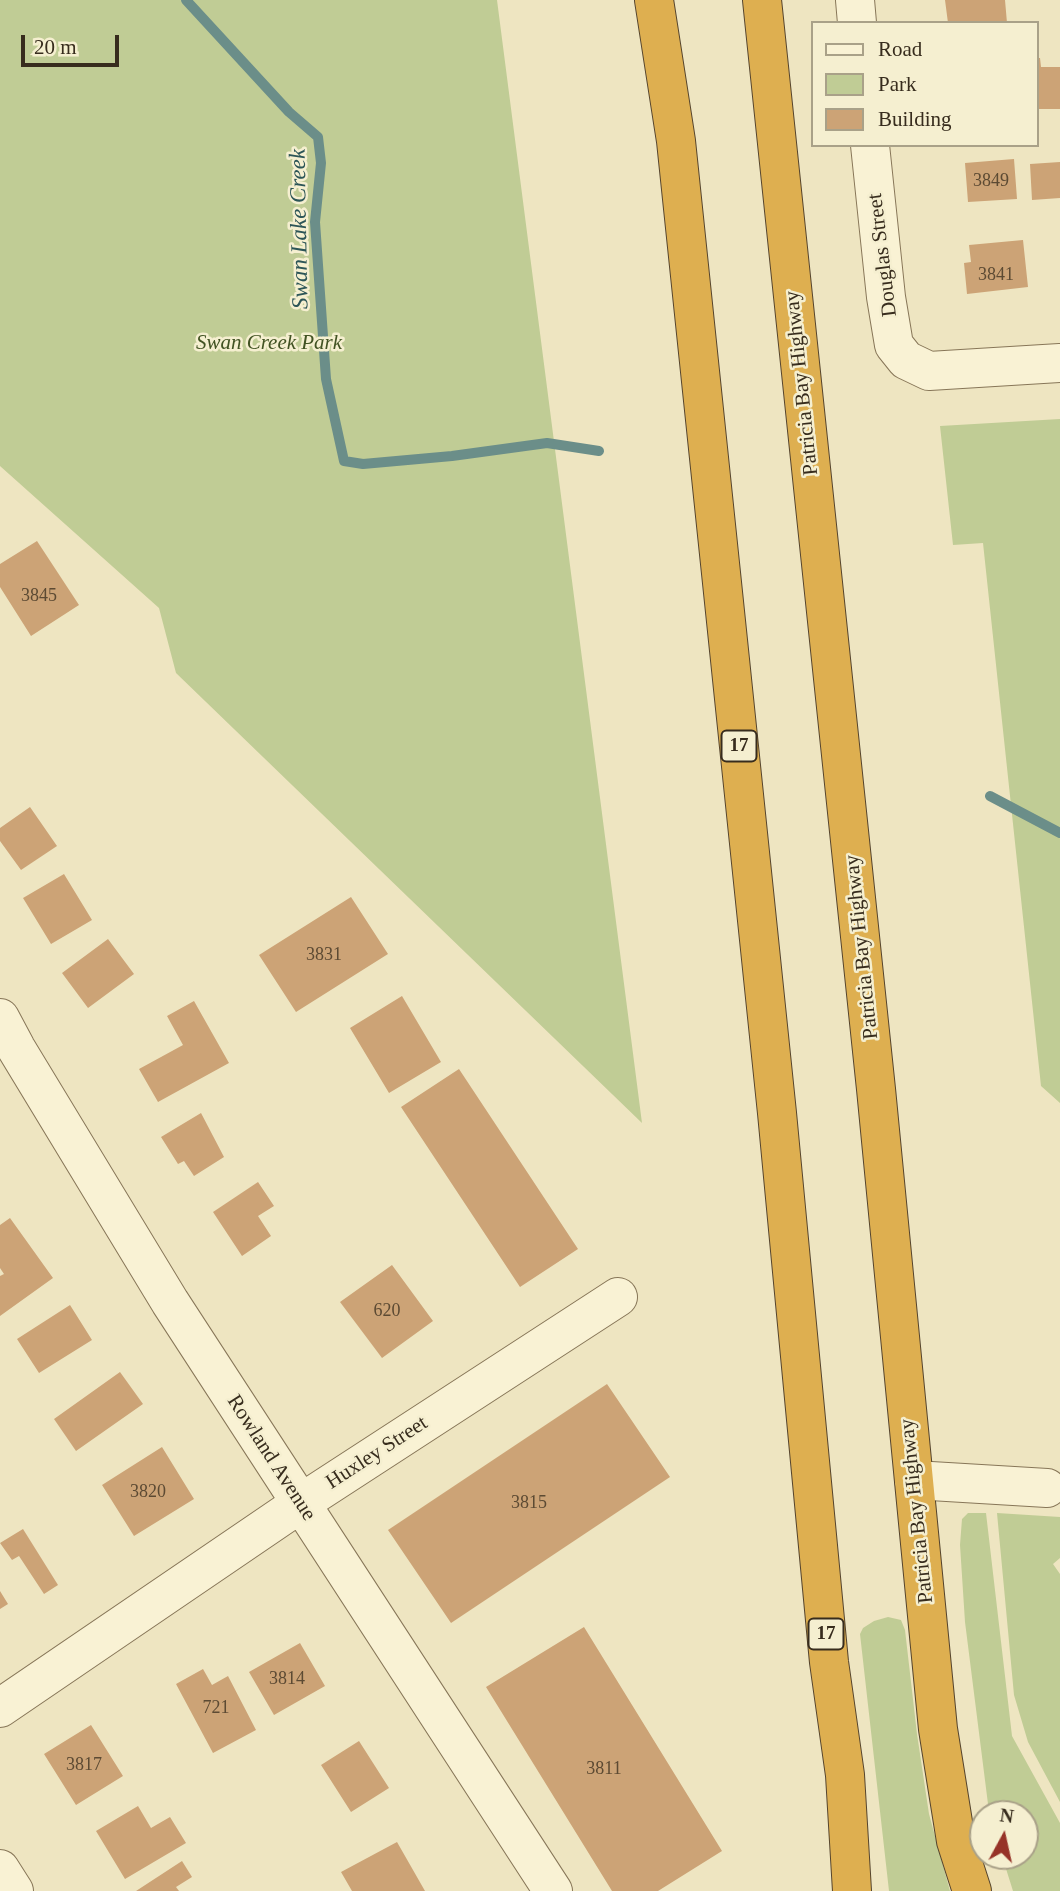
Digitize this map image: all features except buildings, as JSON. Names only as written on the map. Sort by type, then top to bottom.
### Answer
[{"type":"highway","name":"17","points":[[654,0],[676,141],[779,1126],[829,1662],[845,1775],[852,1891]]},
{"type":"highway","name":"Patricia Bay Highway","points":[[762,0],[871,1034],[938,1729],[956,1841],[972,1891]]},
{"type":"highway","points":[[845,1775],[845,1891]]},
{"type":"street","points":[[855,0],[857,21]]},
{"type":"street","name":"Douglas Street","points":[[870,147],[886,297],[894,345],[906,360],[929,371],[1060,363]]},
{"type":"street","name":"Rowland Avenue","points":[[0,1018],[170,1302],[553,1891]]},
{"type":"street","name":"Huxley Street","points":[[0,1708],[301,1503],[618,1297]]},
{"type":"street","points":[[914,1480],[1047,1488]]},
{"type":"street","points":[[0,1870],[14,1891]]},
{"type":"green space","name":"Swan Creek Park","points":[[0,0],[497,0],[642,1123],[176,673],[159,608],[0,466]]},
{"type":"green space","points":[[1060,419],[1060,1103],[1041,1086],[983,543],[953,545],[940,426]]},
{"type":"green space","points":[[968,1513],[986,1513],[1012,1736],[1060,1823],[1060,1891],[1013,1891],[1006,1870],[1039,1870],[1039,1800],[987,1800],[965,1622],[960,1545],[962,1519]]},
{"type":"green space","points":[[997,1513],[1060,1517],[1060,1558],[1053,1564],[1060,1574],[1060,1802],[1028,1742],[1014,1695]]},
{"type":"green space","points":[[888,1617],[901,1620],[905,1630],[929,1814],[950,1891],[889,1891],[860,1634],[863,1628],[874,1621]]},
{"type":"waterway","name":"Swan Lake Creek","points":[[186,0],[289,112],[318,137],[321,163],[315,222],[326,379],[344,461],[363,464],[452,456],[547,443],[599,451]]},
{"type":"waterway","name":"Swan Lake Creek","points":[[990,796],[1060,833]]}]
